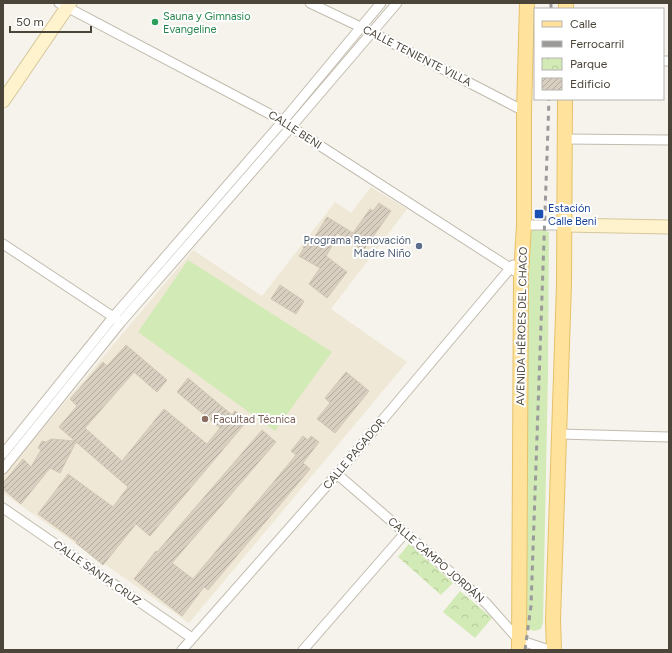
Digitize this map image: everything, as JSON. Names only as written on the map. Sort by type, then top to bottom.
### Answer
[{"type":"main road","name":"AVENIDA HÉROES DEL CHACO","points":[[519,645],[516,272],[523,255],[524,110],[527,3]]},
{"type":"main road","points":[[554,650],[553,620],[565,225],[566,100]]},
{"type":"main road","name":"CALLE CAMPO JORDÁN","points":[[519,645],[530,650]]},
{"type":"street","name":"CALLE TENIENTE VILLA","points":[[310,3],[371,32],[524,110]]},
{"type":"street","points":[[3,454],[381,3]]},
{"type":"street","points":[[3,469],[117,319],[290,127],[397,3]]},
{"type":"street","points":[[3,101],[65,4]]},
{"type":"street","name":"CALLE BENI","points":[[65,4],[283,121],[290,127],[516,272]]},
{"type":"street","points":[[565,139],[669,140]]},
{"type":"street","points":[[524,225],[669,227]]},
{"type":"street","points":[[3,244],[117,319]]},
{"type":"street","name":"CALLE PAGADOR","points":[[182,650],[516,272]]},
{"type":"street","points":[[559,434],[669,437]]},
{"type":"street","name":"CALLE CAMPO JORDÁN","points":[[337,474],[486,603],[519,645]]},
{"type":"street","name":"CALLE SANTA CRUZ","points":[[3,508],[192,638]]},
{"type":"street","points":[[303,650],[405,533]]},
{"type":"street","points":[[519,645],[549,650]]},
{"type":"shaded area","name":"Facultad Técnica","points":[[371,187],[407,209],[331,309],[407,362],[189,623],[3,493],[3,476],[193,250],[262,296],[335,202],[351,213]]},
{"type":"green space","points":[[537,228],[549,232],[548,372],[543,622],[541,629],[534,631],[524,627],[527,236],[531,229]]},
{"type":"green space","points":[[188,260],[332,352],[275,431],[138,332]]},
{"type":"green space","points":[[409,544],[453,583],[441,595],[398,557]]},
{"type":"green space","points":[[460,591],[492,618],[475,638],[443,612]]},
{"type":"building","points":[[379,203],[391,211],[363,251],[337,233],[326,256],[347,272],[327,298],[309,284],[320,268],[299,256],[304,248],[303,247],[307,240],[311,243],[327,217],[353,233],[370,209],[373,211]]},
{"type":"building","points":[[280,285],[304,301],[296,314],[271,299]]},
{"type":"building","points":[[126,345],[167,380],[157,392],[134,372],[85,428],[122,461],[164,409],[207,444],[220,428],[177,392],[188,378],[232,415],[235,411],[247,421],[150,536],[136,524],[103,565],[76,543],[77,542],[38,514],[68,474],[113,507],[128,487],[76,442],[60,473],[50,468],[21,504],[3,489],[3,483],[23,459],[31,467],[41,450],[38,448],[42,441],[46,442],[51,439],[75,441],[59,427],[77,406],[70,399],[103,362],[107,366]]},
{"type":"building","points":[[346,372],[369,391],[335,433],[317,419],[330,403],[325,398]]},
{"type":"building","points":[[262,430],[276,442],[172,563],[193,579],[296,455],[291,451],[303,436],[308,440],[311,436],[319,442],[303,463],[310,469],[208,590],[204,587],[182,616],[134,579],[156,551],[157,552]]},
{"type":"railway","points":[[551,3],[551,8]]},
{"type":"railway","points":[[525,650],[531,606],[549,100]]},
{"type":"place","name":"Sauna y Gimnasio Evangeline","points":[[155,22]]},
{"type":"place","name":"Estación Calle Beni","points":[[539,214]]},
{"type":"place","name":"Programa Renovación Madre Niño","points":[[419,246]]},
{"type":"place","name":"Facultad Técnica","points":[[205,419]]}]
